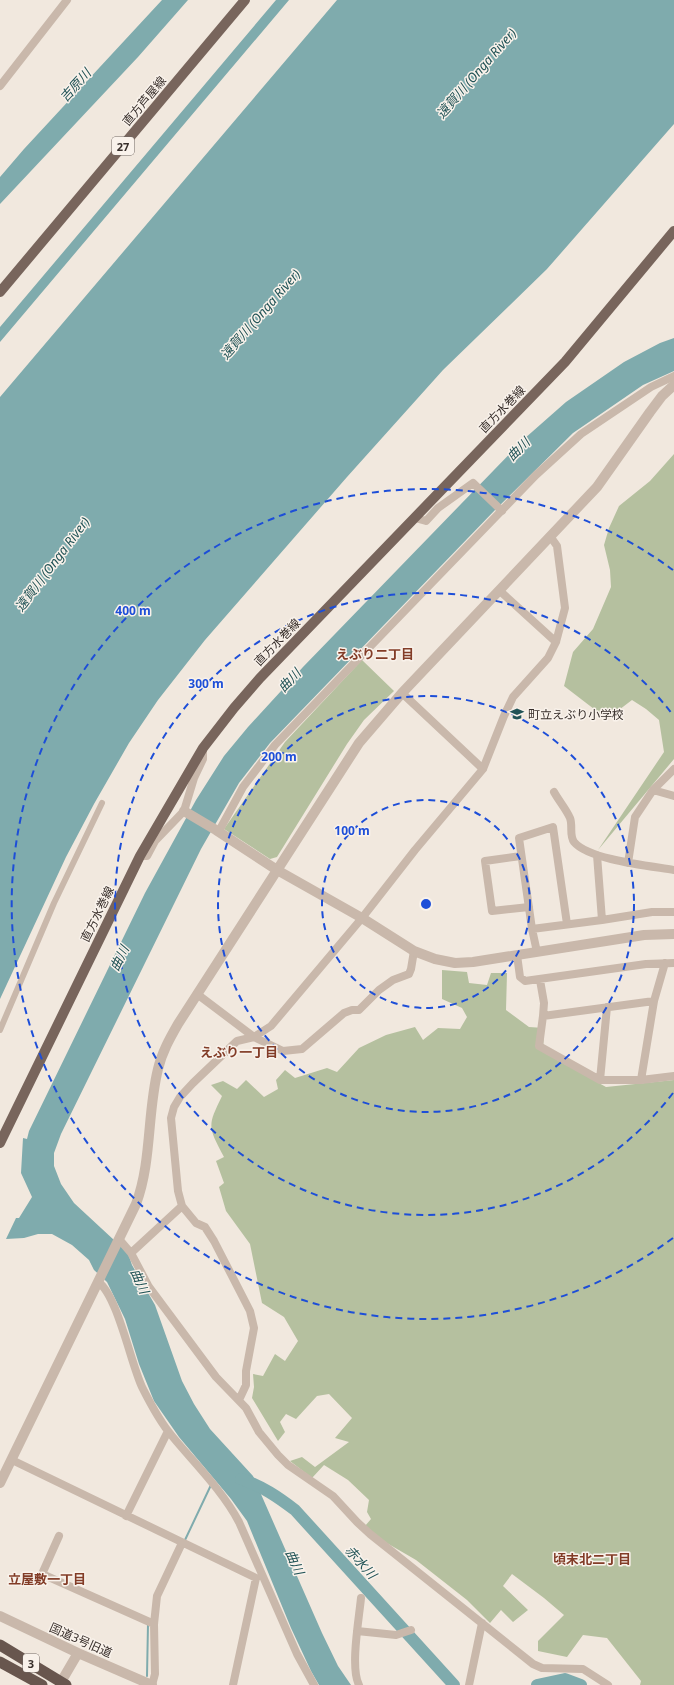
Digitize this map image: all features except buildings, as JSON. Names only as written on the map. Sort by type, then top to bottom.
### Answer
[{"type":"highway","name":"3","points":[[0,1645],[63,1684]]},
{"type":"highway","name":"3","points":[[0,1663],[42,1685]]},
{"type":"main road","name":"直方芦屋線","points":[[0,292],[246,0]]},
{"type":"main road","name":"直方水巻線","points":[[0,1143],[140,856],[203,748],[234,708],[260,678],[565,362],[674,231]]},
{"type":"street","points":[[0,86],[67,0]]},
{"type":"street","points":[[217,830],[242,786],[275,745],[536,475],[581,434],[651,387],[674,376]]},
{"type":"street","points":[[0,1483],[140,1192],[148,1149],[154,1090],[158,1068],[164,1048],[178,1024],[359,742],[402,693],[597,487],[650,412],[674,385]]},
{"type":"street","points":[[415,518],[426,521],[438,508],[473,483],[502,511]]},
{"type":"street","points":[[239,1400],[246,1385],[246,1371],[254,1328],[250,1311],[214,1241],[205,1227],[196,1223],[182,1206],[178,1191],[173,1148],[171,1118],[174,1108],[180,1097],[193,1083],[237,1041],[254,1037],[271,1026],[362,918],[415,850],[484,769],[504,716],[514,697],[548,658],[556,642],[565,608],[557,546],[550,536]]},
{"type":"street","points":[[500,591],[556,642]]},
{"type":"street","points":[[402,693],[484,769]]},
{"type":"street","points":[[140,856],[147,856],[156,841],[184,811],[194,778],[203,760],[203,748]]},
{"type":"street","points":[[628,863],[635,817],[653,790],[674,768]]},
{"type":"street","points":[[653,790],[674,796]]},
{"type":"street","points":[[554,792],[571,820],[571,837],[574,842],[582,848],[597,855],[628,863],[674,870]]},
{"type":"street","points":[[0,1030],[54,904],[102,803]]},
{"type":"street","points":[[184,811],[217,830],[277,870],[362,918],[414,951],[436,959],[454,963],[473,962],[644,935],[674,934]]},
{"type":"street","points":[[537,952],[532,929],[519,838],[553,827],[567,924]]},
{"type":"street","points":[[597,855],[602,920]]},
{"type":"street","points":[[521,856],[485,861],[492,911],[529,907]]},
{"type":"street","points":[[532,929],[652,912],[674,912]]},
{"type":"street","points":[[197,994],[254,1037],[283,1051],[302,1049],[344,1013],[352,1010],[359,1010],[379,990],[393,980],[409,974],[414,951]]},
{"type":"street","points":[[517,955],[520,977],[525,981],[674,963]]},
{"type":"street","points":[[642,1080],[654,1001],[665,963]]},
{"type":"street","points":[[540,980],[544,1003],[538,1046],[600,1080],[642,1080],[674,1076]]},
{"type":"street","points":[[543,1016],[654,1001]]},
{"type":"street","points":[[600,1080],[607,1007]]},
{"type":"street","points":[[131,1253],[182,1206]]},
{"type":"street","points":[[118,1240],[131,1253],[149,1287],[216,1377],[246,1408],[259,1432],[288,1465],[333,1496],[370,1534],[528,1661],[538,1667],[583,1669],[608,1685]]},
{"type":"street","points":[[98,1281],[103,1286],[119,1318],[142,1387],[168,1431],[229,1503],[239,1522],[297,1654],[314,1685]]},
{"type":"street","points":[[126,1516],[168,1431]]},
{"type":"street","points":[[12,1460],[256,1578],[233,1685]]},
{"type":"street","points":[[60,1536],[42,1574],[154,1624]]},
{"type":"street","points":[[152,1685],[155,1674],[154,1624],[157,1596],[182,1543]]},
{"type":"street","points":[[359,1685],[355,1674],[357,1631],[361,1598]]},
{"type":"street","name":"国道3号旧道","points":[[0,1616],[78,1653],[152,1685]]},
{"type":"street","points":[[469,1685],[482,1623]]},
{"type":"street","points":[[357,1631],[396,1635],[411,1630]]},
{"type":"street","points":[[63,1684],[78,1653]]},
{"type":"green space","points":[[674,454],[674,759],[598,850],[664,752],[659,720],[632,700],[607,719],[564,686],[573,652],[593,629],[611,587],[610,570],[604,545],[609,528],[619,506],[650,481]]},
{"type":"green space","points":[[362,660],[394,691],[364,720],[347,744],[277,857],[270,859],[224,829],[285,742]]},
{"type":"green space","points":[[442,970],[467,972],[469,983],[487,985],[491,973],[507,973],[506,1010],[529,1027],[544,1028],[543,1052],[606,1087],[674,1080],[674,1685],[640,1685],[641,1681],[607,1638],[583,1635],[567,1657],[538,1651],[538,1641],[564,1615],[512,1574],[503,1586],[528,1610],[513,1622],[501,1610],[490,1623],[467,1600],[416,1560],[385,1542],[365,1526],[371,1519],[367,1512],[369,1500],[348,1480],[324,1465],[312,1478],[290,1461],[302,1457],[315,1467],[349,1442],[335,1438],[352,1418],[329,1394],[317,1396],[296,1419],[286,1414],[280,1422],[285,1432],[278,1441],[252,1398],[254,1387],[253,1374],[263,1376],[275,1354],[285,1361],[298,1341],[284,1317],[262,1303],[250,1244],[226,1211],[219,1187],[224,1183],[216,1161],[224,1157],[212,1132],[211,1126],[214,1114],[222,1096],[211,1085],[223,1081],[237,1089],[246,1080],[264,1097],[278,1089],[276,1080],[285,1070],[295,1078],[327,1068],[337,1072],[359,1048],[386,1035],[415,1027],[423,1040],[438,1028],[460,1029],[467,1017],[462,1008],[442,999]]},
{"type":"water","points":[[162,0],[188,0],[138,57],[0,204],[0,177],[24,149]]},
{"type":"water","points":[[276,0],[289,0],[0,342],[0,327]]},
{"type":"water","name":"遠賀川 (Onga River)","points":[[337,0],[674,0],[674,124],[547,269],[443,370],[347,477],[205,640],[158,700],[129,743],[94,804],[66,857],[0,999],[0,397]]},
{"type":"water","name":"曲川","points":[[674,338],[674,371],[643,385],[573,433],[495,510],[270,743],[239,783],[201,849],[61,1134],[54,1153],[54,1166],[61,1184],[74,1203],[128,1253],[132,1265],[155,1305],[182,1381],[194,1404],[210,1429],[253,1476],[322,1633],[338,1666],[351,1685],[319,1685],[291,1628],[247,1521],[231,1499],[179,1437],[154,1401],[139,1364],[125,1319],[107,1282],[94,1270],[89,1260],[72,1245],[52,1234],[38,1234],[24,1238],[6,1239],[16,1218],[19,1218],[32,1197],[21,1173],[23,1138],[27,1139],[29,1131],[145,893],[196,800],[224,756],[248,727],[303,667],[524,439],[566,402],[624,362],[660,343]]},
{"type":"waterway","name":"赤水川","points":[[241,1479],[270,1492],[295,1510],[454,1685]]},
{"type":"waterway","points":[[185,1540],[211,1485]]},
{"type":"waterway","points":[[147,1676],[148,1624]]},
{"type":"waterway","name":"赤水川","points":[[537,1685],[565,1679],[581,1685]]},
{"type":"place","name":"町立えぶり小学校","points":[[517,714]]},
{"type":"district","name":"えぶり二丁目","points":[[375,654]]},
{"type":"district","name":"えぶり一丁目","points":[[239,1052]]},
{"type":"district","name":"頃末北二丁目","points":[[592,1559]]},
{"type":"district","name":"立屋敷一丁目","points":[[47,1579]]},
{"type":"water label","name":"吉原川","points":[[75,85]]}]
